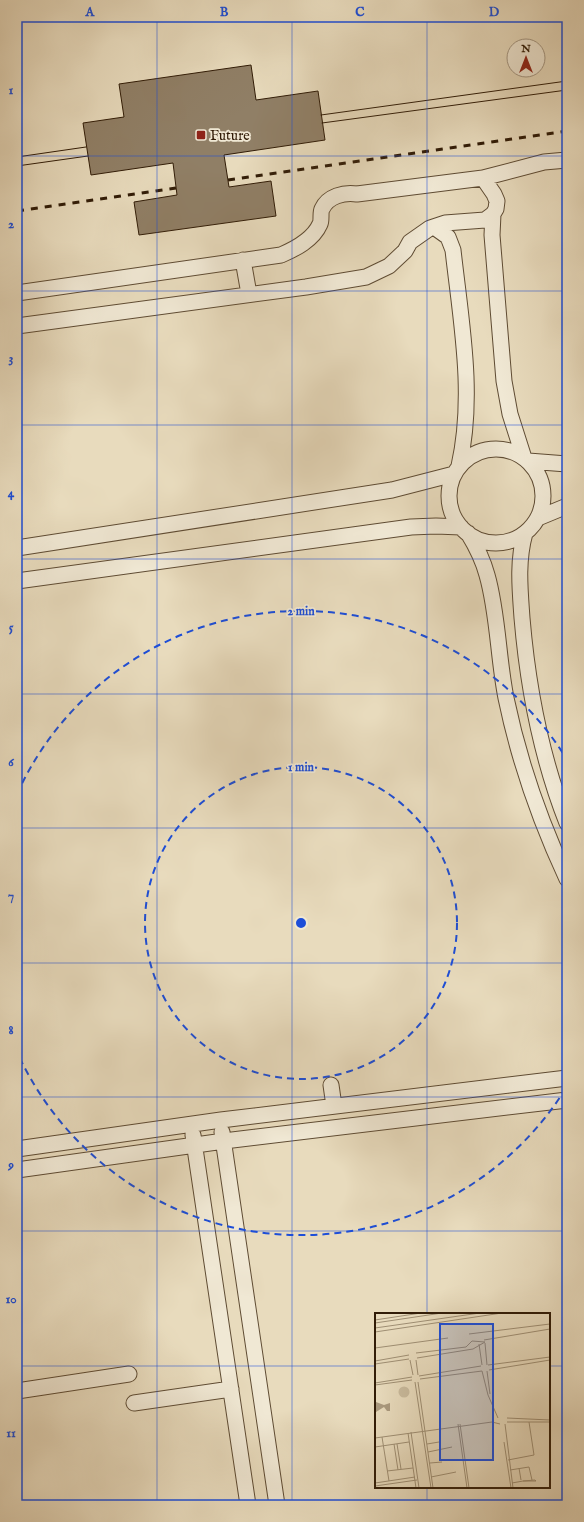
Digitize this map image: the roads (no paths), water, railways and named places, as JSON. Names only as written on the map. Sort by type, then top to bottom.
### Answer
[{"type":"street","points":[[17,293],[280,255],[301,245],[310,237],[320,224],[322,209],[329,200],[338,195],[483,178],[544,162],[567,160]]},
{"type":"street","points":[[17,326],[357,279],[374,275],[398,259],[416,236],[445,223],[485,220],[493,214],[496,209],[497,201],[483,178]]},
{"type":"street","points":[[434,227],[448,237],[453,250],[467,385],[466,426],[457,470],[449,492],[449,502],[455,520],[465,530],[478,539],[490,542],[502,542],[514,539],[525,533],[538,518],[543,500],[541,482],[536,470],[526,459],[510,414],[504,381],[492,235],[493,214]]},
{"type":"street","points":[[243,260],[249,294]]},
{"type":"street","points":[[17,548],[392,490],[457,470],[468,458],[478,452],[490,449],[502,449],[526,459],[567,464]]},
{"type":"street","points":[[538,518],[567,506]]},
{"type":"street","points":[[17,581],[411,527],[436,526],[465,530]]},
{"type":"street","points":[[465,530],[479,554],[487,575],[502,674],[517,746],[540,815],[567,878]]},
{"type":"street","points":[[525,533],[520,553],[520,573],[527,669],[540,739],[553,784],[567,823]]},
{"type":"street","points":[[17,1149],[221,1120],[567,1078]]},
{"type":"street","points":[[331,1085],[334,1106]]},
{"type":"street","points":[[17,1170],[224,1141],[567,1100]]},
{"type":"street","points":[[221,1120],[277,1505]]},
{"type":"street","points":[[191,1124],[248,1505]]},
{"type":"street","points":[[17,1391],[130,1374]]},
{"type":"street","points":[[134,1403],[231,1389]]},
{"type":"tram line","points":[[321,115],[567,81]]},
{"type":"tram line","points":[[322,123],[567,90]]},
{"type":"tram line","points":[[17,157],[86,147]]},
{"type":"tram line","points":[[17,166],[88,156]]},
{"type":"railway","points":[[228,180],[567,131]]},
{"type":"railway","points":[[17,211],[176,188]]},
{"type":"place","name":"Future","points":[[201,135]]}]
